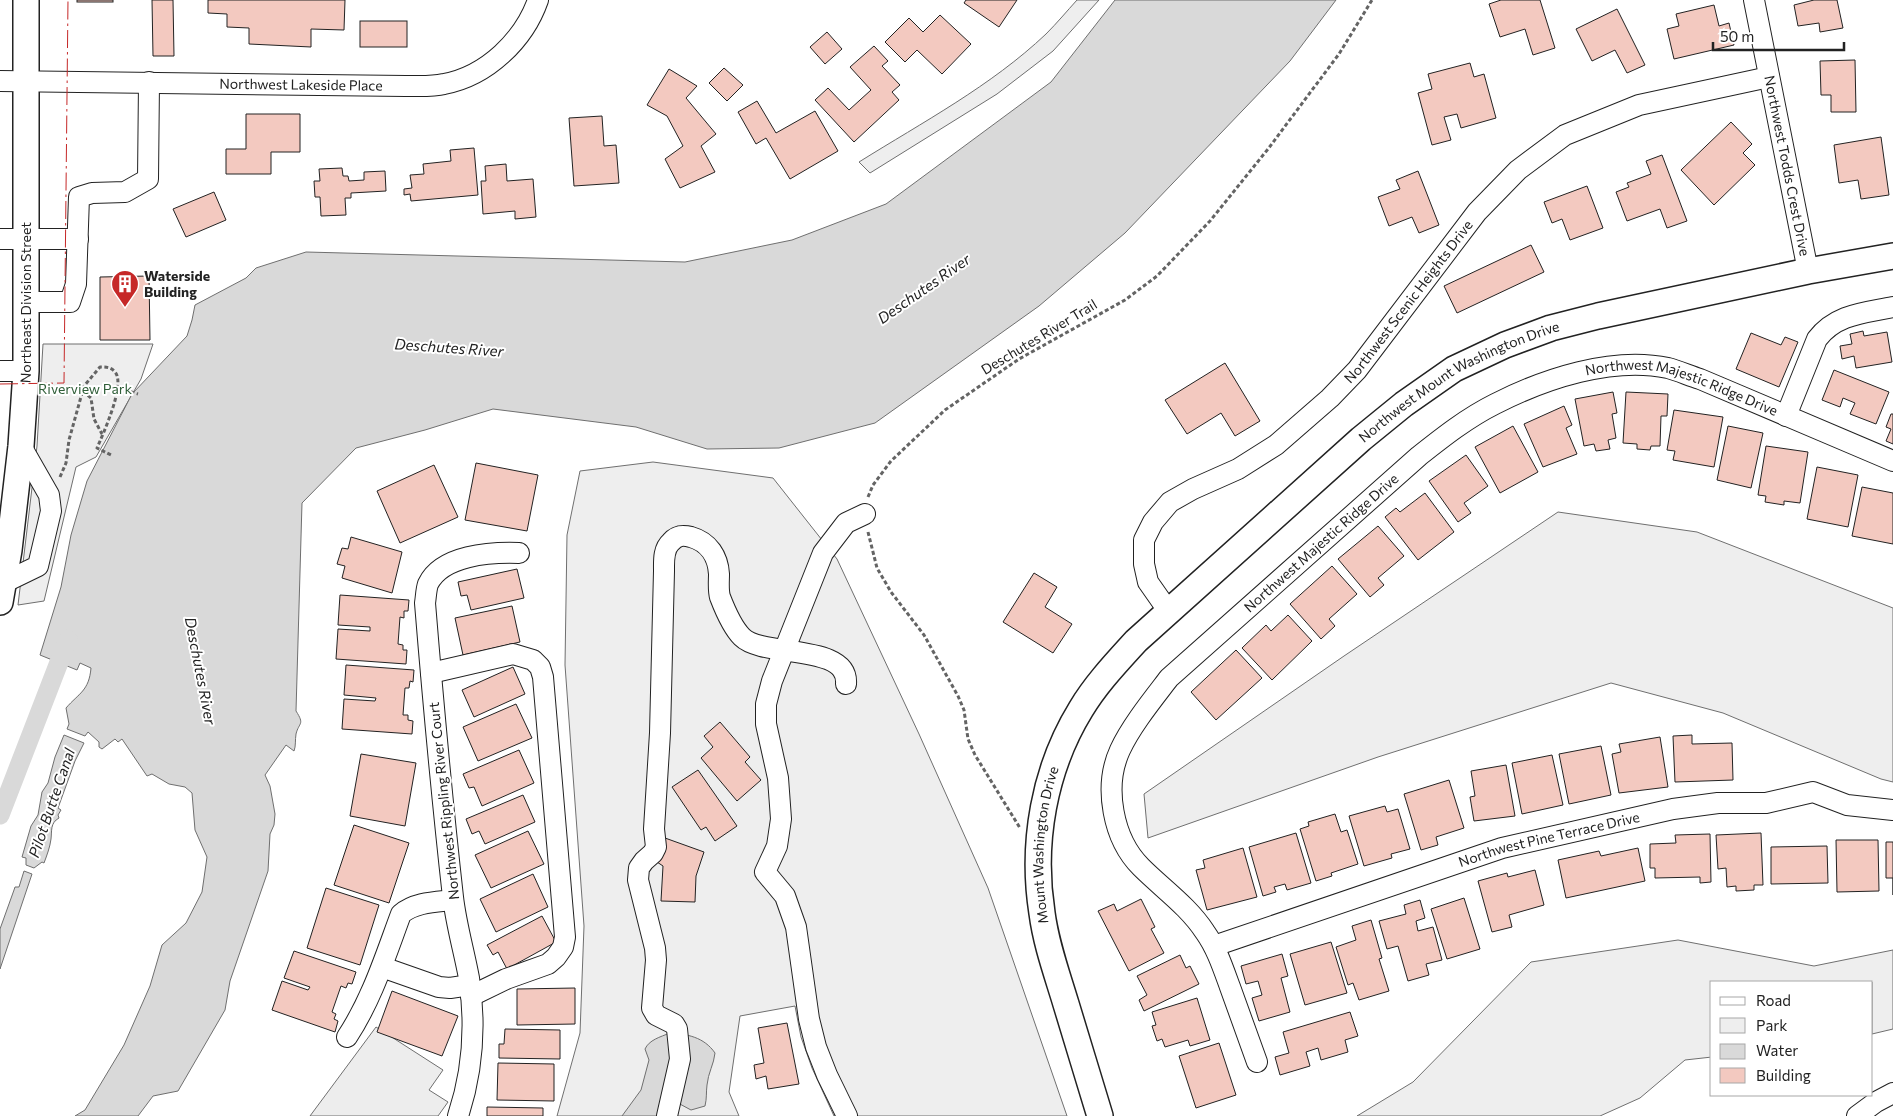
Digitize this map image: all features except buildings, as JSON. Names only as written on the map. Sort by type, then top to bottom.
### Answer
[{"type":"main road","name":"Northeast Division Street","points":[[2,593],[6,527],[21,446],[26,371],[28,302],[28,81],[26,0]]},
{"type":"main road","name":"Northwest Mount Washington Drive","points":[[1108,670],[1136,642],[1361,439],[1404,404],[1454,370],[1504,345],[1551,328],[1598,316],[1893,256]]},
{"type":"main road","name":"Mount Washington Drive","points":[[1100,1116],[1053,962],[1042,913],[1038,846],[1050,781],[1063,743],[1081,708],[1108,670]]},
{"type":"street","name":"Northwest Lakeside Place","points":[[0,81],[406,86],[444,84],[476,73],[499,57],[520,35],[538,0]]},
{"type":"street","name":"Northwest Todds Crest Drive","points":[[1754,0],[1808,272]]},
{"type":"street","name":"Northwest Scenic Heights Drive","points":[[1169,612],[1148,582],[1144,564],[1144,540],[1153,522],[1170,502],[1193,488],[1238,469],[1276,445],[1330,398],[1357,370],[1477,212],[1518,170],[1565,135],[1640,105],[1769,77]]},
{"type":"street","points":[[28,302],[70,302],[76,284],[79,198],[92,193],[125,192],[148,179],[149,82]]},
{"type":"street","points":[[0,239],[78,239]]},
{"type":"street","points":[[1786,416],[1818,339],[1826,328],[1840,318],[1893,307]]},
{"type":"street","name":"Northwest Majestic Ridge Drive","points":[[1257,1062],[1214,946],[1195,917],[1140,866],[1129,852],[1117,829],[1113,806],[1114,767],[1120,750],[1147,707],[1170,678],[1419,456],[1454,429],[1494,404],[1546,383],[1596,368],[1634,365],[1668,368],[1700,379],[1893,462]]},
{"type":"street","points":[[0,371],[26,371]]},
{"type":"street","points":[[2,593],[38,566],[51,511],[50,495],[21,446]]},
{"type":"street","points":[[847,1116],[816,1047],[796,927],[785,896],[764,872],[777,846],[781,819],[778,778],[766,724],[766,704],[772,681],[823,553],[846,523],[865,514]]},
{"type":"street","points":[[667,1116],[680,1060],[677,1029],[674,1024],[656,1015],[652,1008],[656,960],[655,948],[638,880],[639,868],[653,853],[656,846],[654,829],[660,733],[665,549],[670,542],[678,536],[686,536],[698,539],[710,548],[719,572],[719,594],[735,628],[744,639],[759,646],[807,654],[834,661],[847,676],[846,684]]},
{"type":"street","name":"Northwest Rippling River Court","points":[[458,1116],[470,1071],[474,1037],[471,991],[453,900],[425,603],[427,586],[435,572],[449,562],[496,553],[519,553]]},
{"type":"street","points":[[382,967],[439,987],[471,991],[548,964],[556,957],[566,937],[543,677],[540,667],[533,660],[512,654],[431,672]]},
{"type":"street","name":"Northwest Pine Terrace Drive","points":[[1214,946],[1502,848],[1674,809],[1718,803],[1766,803],[1813,792],[1847,805],[1893,810]]},
{"type":"street","points":[[347,1037],[374,990],[401,914],[408,908],[417,905],[453,900]]},
{"type":"street","points":[[1857,1116],[1876,1102],[1893,1093]]},
{"type":"path","name":"Deschutes River Trail","points":[[1038,846],[1018,826],[975,755],[968,739],[964,710],[958,696],[924,635],[891,592],[877,568],[865,514],[866,502],[873,485],[891,461],[945,410],[1019,359],[1125,300],[1157,276],[1204,228],[1268,149],[1339,54],[1372,0]]},
{"type":"path","points":[[50,495],[66,463],[84,386],[100,366],[108,367],[115,372],[119,380],[109,420],[97,448],[111,455]]},
{"type":"path","points":[[118,388],[138,394]]},
{"type":"path","points":[[83,391],[91,398],[94,419],[103,435]]},
{"type":"green space","points":[[1077,0],[1099,0],[1053,51],[997,94],[870,173],[859,162],[980,87],[1003,70],[1046,34]]},
{"type":"green space","name":"Riverview Park","points":[[43,344],[153,344],[141,379],[96,457],[76,467],[44,601],[18,605],[37,446]]},
{"type":"green space","points":[[653,462],[773,478],[837,559],[919,734],[988,888],[1067,1116],[834,1116],[812,1068],[801,1037],[795,1006],[740,1016],[729,1092],[739,1116],[557,1116],[580,1033],[584,926],[565,665],[567,535],[580,471]]},
{"type":"green space","points":[[1558,512],[1697,532],[1893,608],[1893,782],[1881,779],[1723,713],[1611,683],[1378,757],[1148,838],[1144,794]]},
{"type":"green space","points":[[1678,940],[1814,966],[1893,950],[1893,1029],[1873,1034],[1873,981],[1710,981],[1710,1057],[1685,1060],[1640,1098],[1600,1116],[1357,1116],[1413,1082],[1531,962]]},
{"type":"shaded area","points":[[376,1027],[443,1070],[429,1090],[448,1102],[438,1116],[310,1116]]},
{"type":"water","name":"Deschutes River","points":[[1115,0],[1336,0],[1290,61],[1125,233],[1039,306],[875,423],[779,448],[707,449],[636,427],[493,409],[425,430],[356,448],[302,503],[296,711],[300,723],[296,734],[294,751],[286,745],[265,775],[270,786],[275,814],[274,825],[270,834],[268,871],[230,981],[225,1010],[178,1091],[153,1096],[138,1116],[75,1116],[85,1110],[124,1045],[150,986],[162,945],[186,923],[202,892],[207,857],[195,830],[192,793],[185,787],[169,784],[152,774],[147,776],[122,739],[118,742],[115,739],[102,749],[99,747],[99,742],[88,732],[85,736],[67,729],[69,724],[66,708],[86,687],[91,668],[80,663],[77,670],[40,655],[61,587],[71,535],[87,481],[132,394],[187,336],[195,305],[246,278],[256,268],[306,252],[685,262],[792,240],[886,204],[1051,82]]},
{"type":"water","name":"Pilot Butte Canal","points":[[64,735],[84,743],[75,761],[58,808],[61,810],[58,815],[59,818],[53,825],[50,845],[44,863],[42,862],[34,868],[26,865],[26,858],[22,857],[31,826],[38,815],[42,792],[48,783],[55,757]]},
{"type":"water","points":[[24,871],[32,874],[0,969],[0,929],[15,887],[19,887]]},
{"type":"water","points":[[670,1033],[695,1037],[706,1043],[715,1053],[708,1081],[705,1106],[691,1110],[678,1103],[659,1116],[622,1116],[641,1090],[649,1060],[645,1049],[652,1041]]},
{"type":"waterway","points":[[0,815],[68,639]]},
{"type":"power","points":[[0,384],[64,383],[68,0]]},
{"type":"place","name":"Waterside Building","points":[[125,308]]}]
